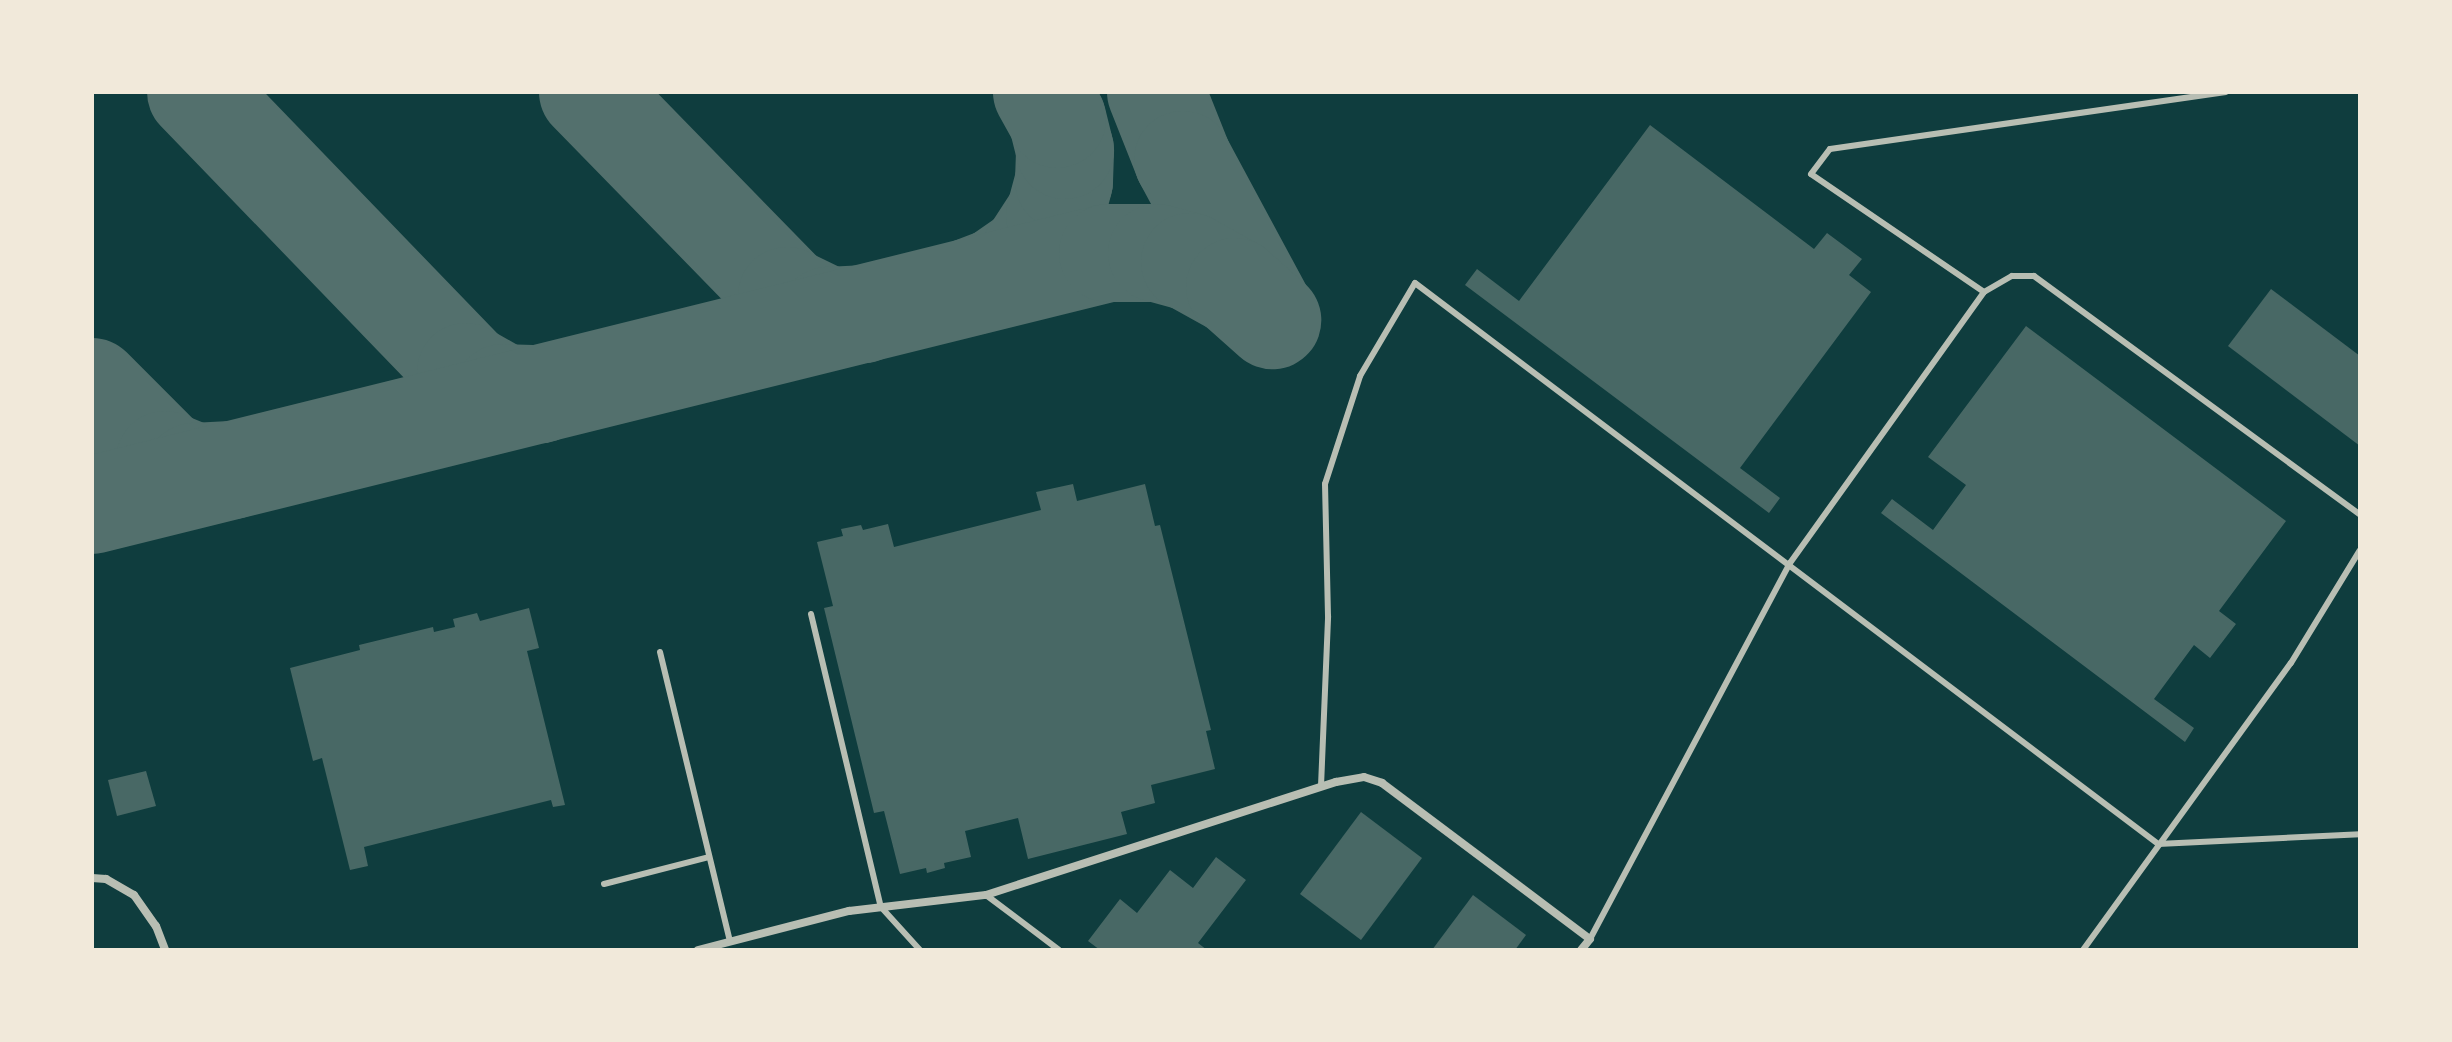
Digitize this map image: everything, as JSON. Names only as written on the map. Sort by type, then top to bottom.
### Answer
[{"type":"street","points":[[698,950],[881,907],[986,895],[1321,786],[1364,777],[1382,783],[1590,939],[1581,950]]},
{"type":"street","points":[[92,878],[106,879],[134,895],[156,926],[165,950]]},
{"type":"lane","points":[[1984,292],[1811,174],[1830,149],[2226,92]]},
{"type":"lane","points":[[1590,939],[1790,563],[1984,292],[2012,276],[2034,276],[2360,515]]},
{"type":"lane","points":[[1321,786],[1328,616],[1325,484],[1360,376],[1415,283],[1790,563],[2158,844],[2360,834]]},
{"type":"lane","points":[[2083,950],[2291,663],[2360,550]]},
{"type":"lane","points":[[811,614],[881,907],[920,950]]},
{"type":"lane","points":[[660,652],[730,941]]},
{"type":"lane","points":[[604,884],[709,857]]},
{"type":"lane","points":[[986,895],[1059,950]]},
{"type":"building","points":[[1650,125],[1814,249],[1827,233],[1862,259],[1849,275],[1871,292],[1740,468],[1780,498],[1769,513],[1465,285],[1477,269],[1519,301]]},
{"type":"building","points":[[2271,289],[2360,356],[2360,446],[2228,346]]},
{"type":"building","points":[[2026,326],[2286,521],[2219,611],[2236,624],[2210,658],[2194,645],[2154,699],[2194,728],[2185,742],[1881,513],[1892,499],[1933,530],[1966,485],[1928,457]]},
{"type":"building","points":[[1073,484],[1077,501],[1145,484],[1155,526],[1160,525],[1211,730],[1206,731],[1215,769],[1151,785],[1155,803],[1121,812],[1127,834],[1028,859],[1018,818],[965,831],[971,857],[944,863],[945,868],[927,873],[926,868],[900,874],[884,811],[874,813],[824,608],[833,606],[817,542],[843,536],[841,529],[861,525],[863,530],[888,524],[894,547],[1041,510],[1036,492]]},
{"type":"building","points":[[529,608],[539,648],[527,651],[565,805],[553,807],[551,800],[364,847],[368,866],[350,870],[322,758],[313,761],[290,668],[360,650],[359,645],[433,627],[434,632],[455,627],[453,619],[477,613],[480,621]]},
{"type":"building","points":[[146,771],[156,806],[117,816],[108,780]]},
{"type":"building","points":[[1361,812],[1422,858],[1361,940],[1300,894]]},
{"type":"building","points":[[1216,857],[1246,880],[1198,943],[1207,950],[1100,950],[1088,941],[1120,899],[1137,913],[1170,870],[1193,888]]},
{"type":"building","points":[[1473,895],[1526,935],[1515,950],[1432,950]]},
{"type":"taxiway","points":[[196,92],[466,372],[503,393],[540,394]]},
{"type":"taxiway","points":[[588,92],[787,296],[828,316],[863,314]]},
{"type":"taxiway","points":[[973,286],[997,277],[1029,255],[1055,215],[1064,181],[1065,150],[1057,119],[1042,92]]},
{"type":"taxiway","points":[[1156,92],[1183,160],[1265,312]]},
{"type":"taxiway","points":[[92,505],[1108,253],[1157,253],[1190,262],[1235,287],[1272,320]]},
{"type":"taxiway","points":[[92,387],[165,460],[194,472],[232,470]]}]
